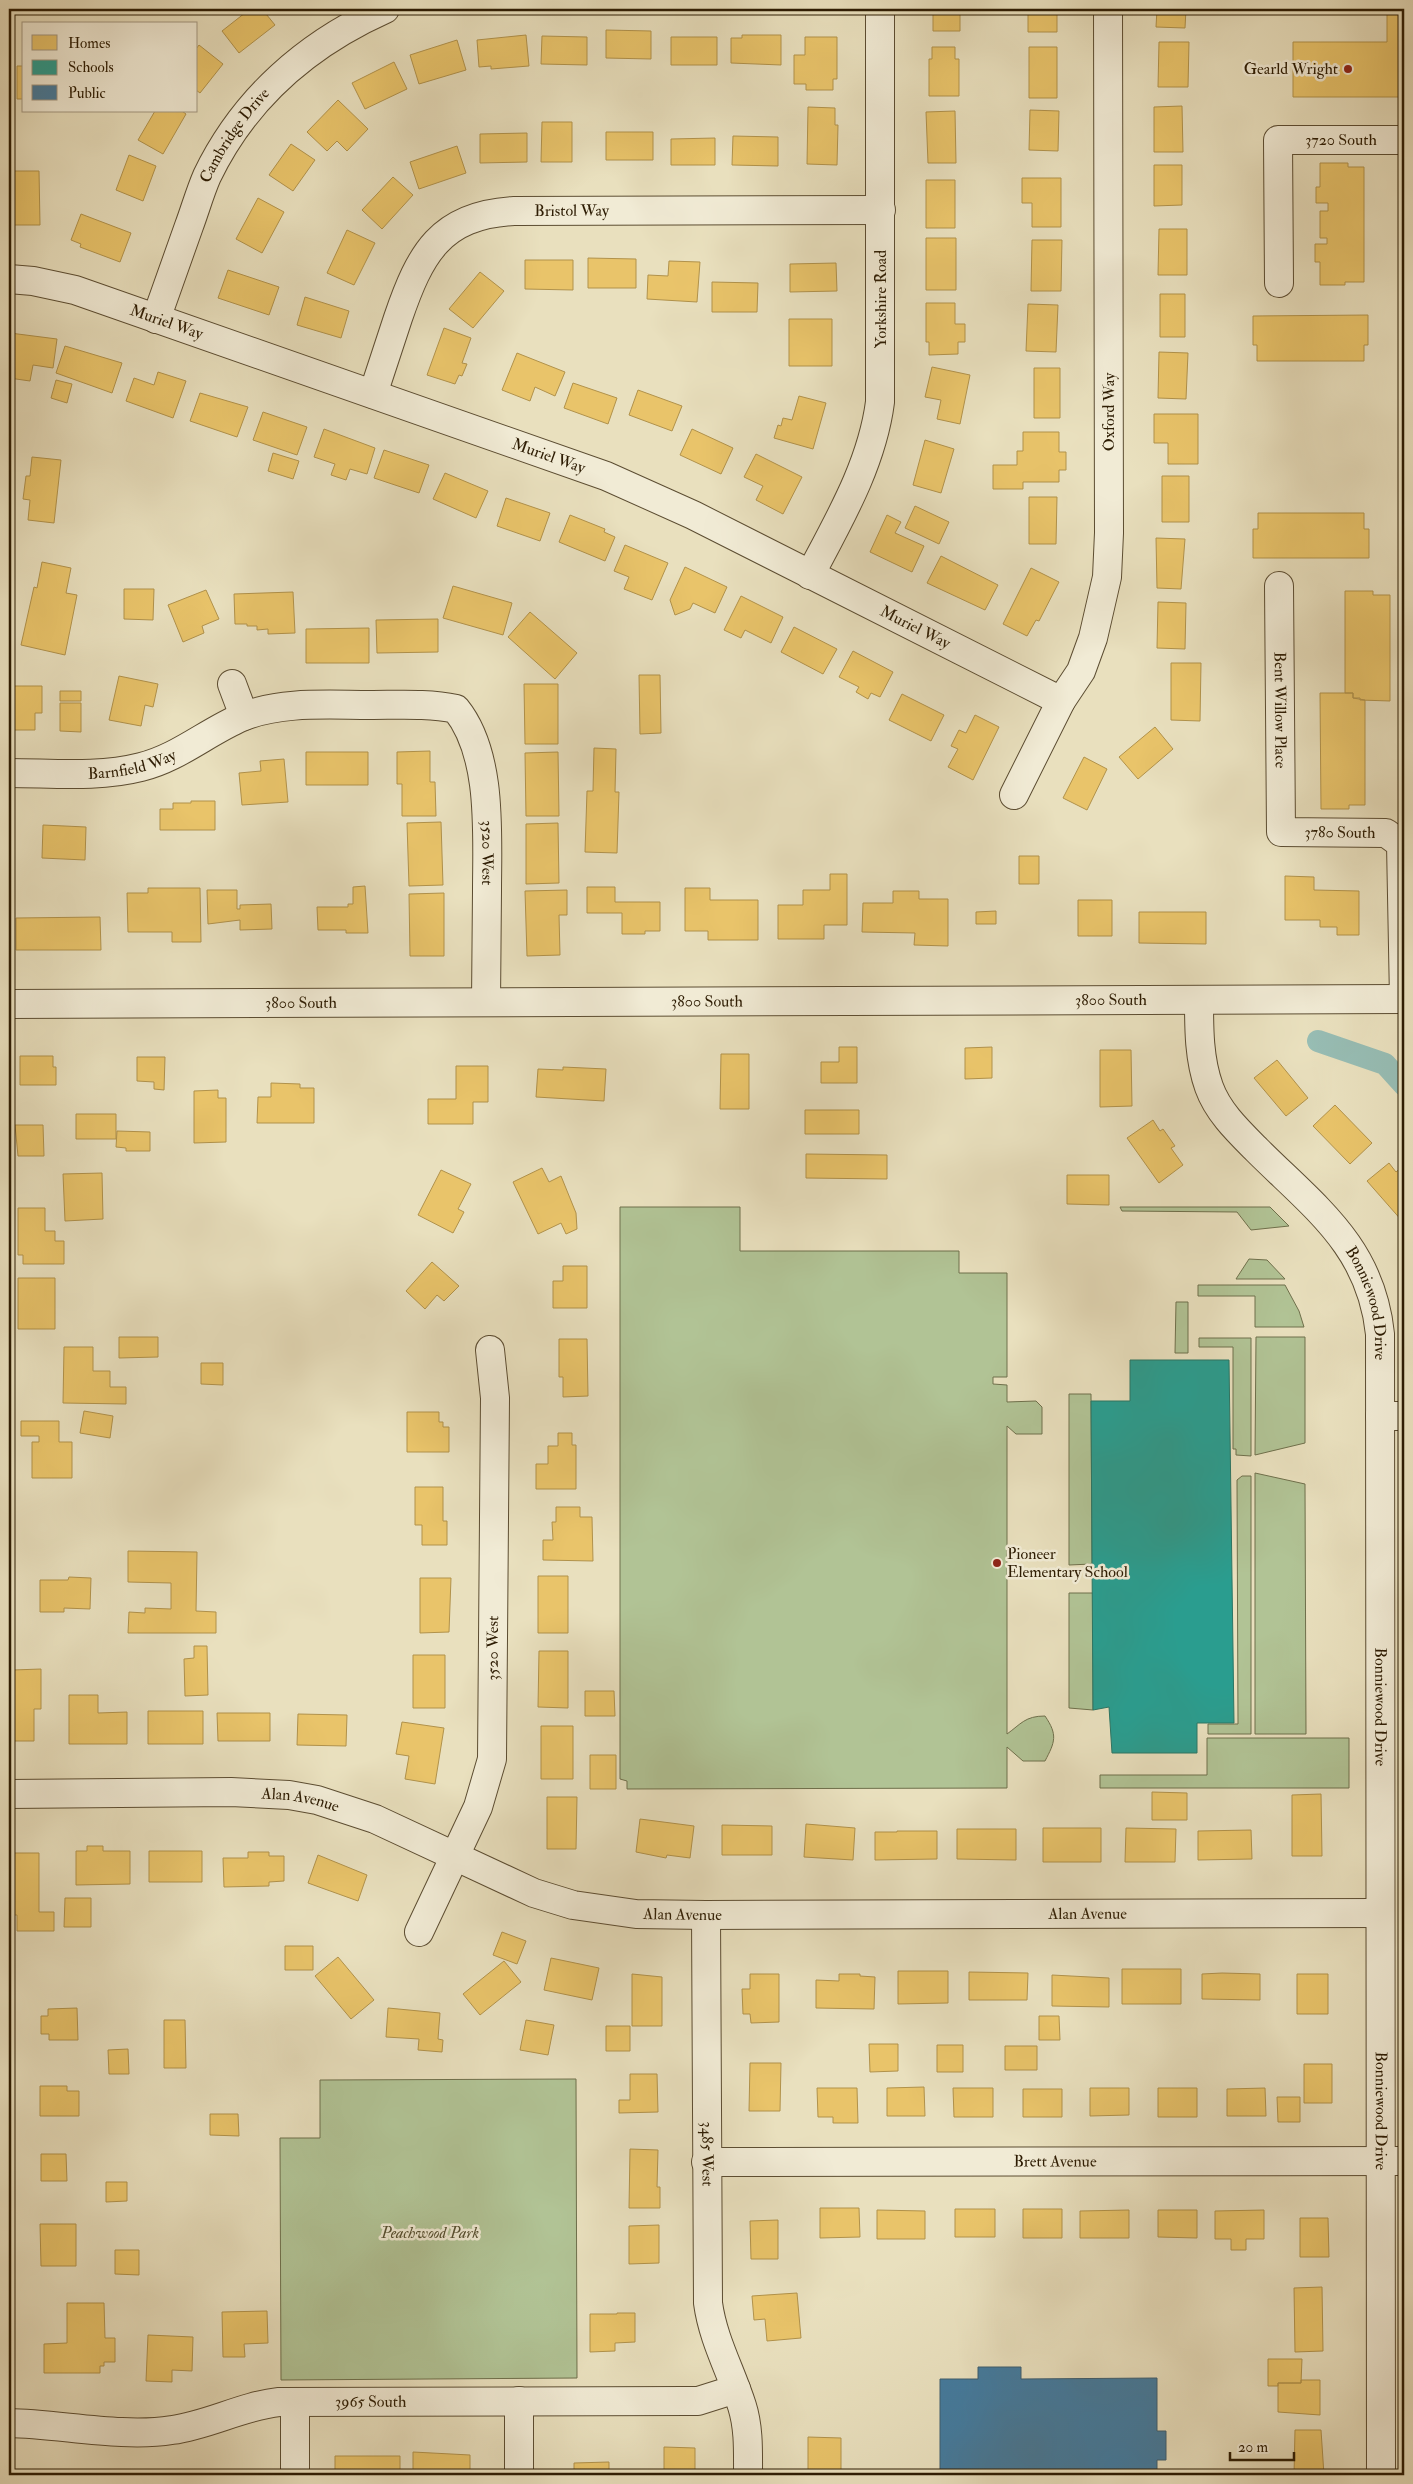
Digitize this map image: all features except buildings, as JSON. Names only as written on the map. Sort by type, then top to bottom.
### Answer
[{"type":"street","name":"Cambridge Drive","points":[[156,319],[206,179],[233,131],[251,107],[294,64],[340,31],[384,9]]},
{"type":"street","name":"Yorkshire Road","points":[[810,575],[863,468],[877,424],[881,380],[880,9]]},
{"type":"street","name":"Oxford Way","points":[[1014,794],[1061,701],[1081,670],[1093,638],[1103,599],[1109,556],[1108,9]]},
{"type":"street","name":"3720 South","points":[[1279,283],[1278,140],[1404,140]]},
{"type":"street","name":"Bristol Way","points":[[372,394],[419,264],[441,237],[469,220],[484,214],[514,211],[881,210]]},
{"type":"street","name":"Muriel Way","points":[[9,279],[33,281],[75,290],[606,476],[693,515],[1061,701]]},
{"type":"street","name":"Bent Willow Place","points":[[1279,586],[1280,832]]},
{"type":"street","points":[[232,684],[244,716]]},
{"type":"street","name":"Barnfield Way","points":[[9,773],[96,774],[142,767],[185,749],[223,726],[244,716],[275,709],[307,706],[430,705],[456,709]]},
{"type":"street","name":"3520 West","points":[[456,709],[469,727],[473,739],[485,796],[486,1002]]},
{"type":"street","name":"3780 South","points":[[1280,832],[1386,833],[1397,839],[1402,849],[1403,866]]},
{"type":"street","points":[[1403,866],[1404,999]]},
{"type":"street","name":"3800 South","points":[[9,1004],[1404,999]]},
{"type":"street","name":"Bonniewood Drive","points":[[1199,1000],[1202,1059],[1215,1101],[1236,1130],[1340,1234],[1365,1272],[1378,1314],[1392,1416],[1380,1913],[1392,2161],[1393,2419],[1381,2475]]},
{"type":"street","name":"3520 West","points":[[419,1932],[484,1790],[494,1746],[495,1398],[490,1350]]},
{"type":"street","name":"Alan Avenue","points":[[9,1794],[231,1792],[289,1795],[317,1800],[375,1818],[534,1893],[573,1906],[636,1914],[1380,1913]]},
{"type":"street","name":"3485 West","points":[[706,1915],[708,2303],[715,2339],[736,2389],[746,2425],[748,2475]]},
{"type":"street","name":"Brett Avenue","points":[[706,2162],[1392,2161]]},
{"type":"street","name":"3965 South","points":[[9,2423],[159,2432],[186,2428],[265,2404],[295,2402],[698,2401],[736,2389]]},
{"type":"street","points":[[519,2401],[519,2475]]},
{"type":"street","points":[[295,2402],[295,2475]]},
{"type":"green space","points":[[620,1207],[740,1207],[740,1251],[959,1251],[959,1273],[1007,1273],[1007,1377],[993,1377],[993,1384],[1007,1385],[1007,1402],[1036,1401],[1042,1407],[1042,1434],[1016,1434],[1007,1426],[1007,1734],[1028,1719],[1045,1716],[1052,1728],[1054,1738],[1045,1761],[1023,1761],[1007,1747],[1007,1788],[627,1789],[627,1781],[620,1779]]},
{"type":"green space","points":[[1120,1207],[1270,1207],[1289,1226],[1251,1230],[1237,1212],[1122,1211]]},
{"type":"green space","points":[[1249,1259],[1267,1260],[1285,1279],[1236,1279]]},
{"type":"green space","points":[[1198,1285],[1285,1285],[1299,1311],[1304,1327],[1255,1327],[1255,1296],[1198,1296]]},
{"type":"green space","points":[[1176,1302],[1188,1302],[1188,1353],[1175,1353]]},
{"type":"green space","points":[[1256,1337],[1305,1337],[1305,1443],[1255,1455]]},
{"type":"green space","points":[[1199,1338],[1251,1338],[1251,1456],[1236,1455],[1236,1449],[1233,1449],[1233,1347],[1199,1347]]},
{"type":"green space","points":[[1069,1394],[1091,1394],[1092,1564],[1069,1565]]},
{"type":"green space","points":[[1255,1473],[1305,1484],[1306,1734],[1255,1734]]},
{"type":"green space","points":[[1242,1476],[1251,1476],[1251,1734],[1208,1734],[1208,1724],[1238,1724],[1237,1480]]},
{"type":"green space","points":[[1069,1593],[1093,1593],[1093,1710],[1069,1708]]},
{"type":"green space","points":[[1207,1738],[1349,1738],[1349,1788],[1100,1788],[1100,1775],[1207,1775]]},
{"type":"green space","name":"Peachwood Park","points":[[576,2079],[577,2378],[281,2380],[280,2138],[320,2138],[320,2080]]},
{"type":"waterway","points":[[1318,1041],[1385,1064],[1404,1085]]},
{"type":"place","name":"Gearld Wright","points":[[1348,69]]},
{"type":"place","name":"Pioneer Elementary School","points":[[997,1563]]}]
